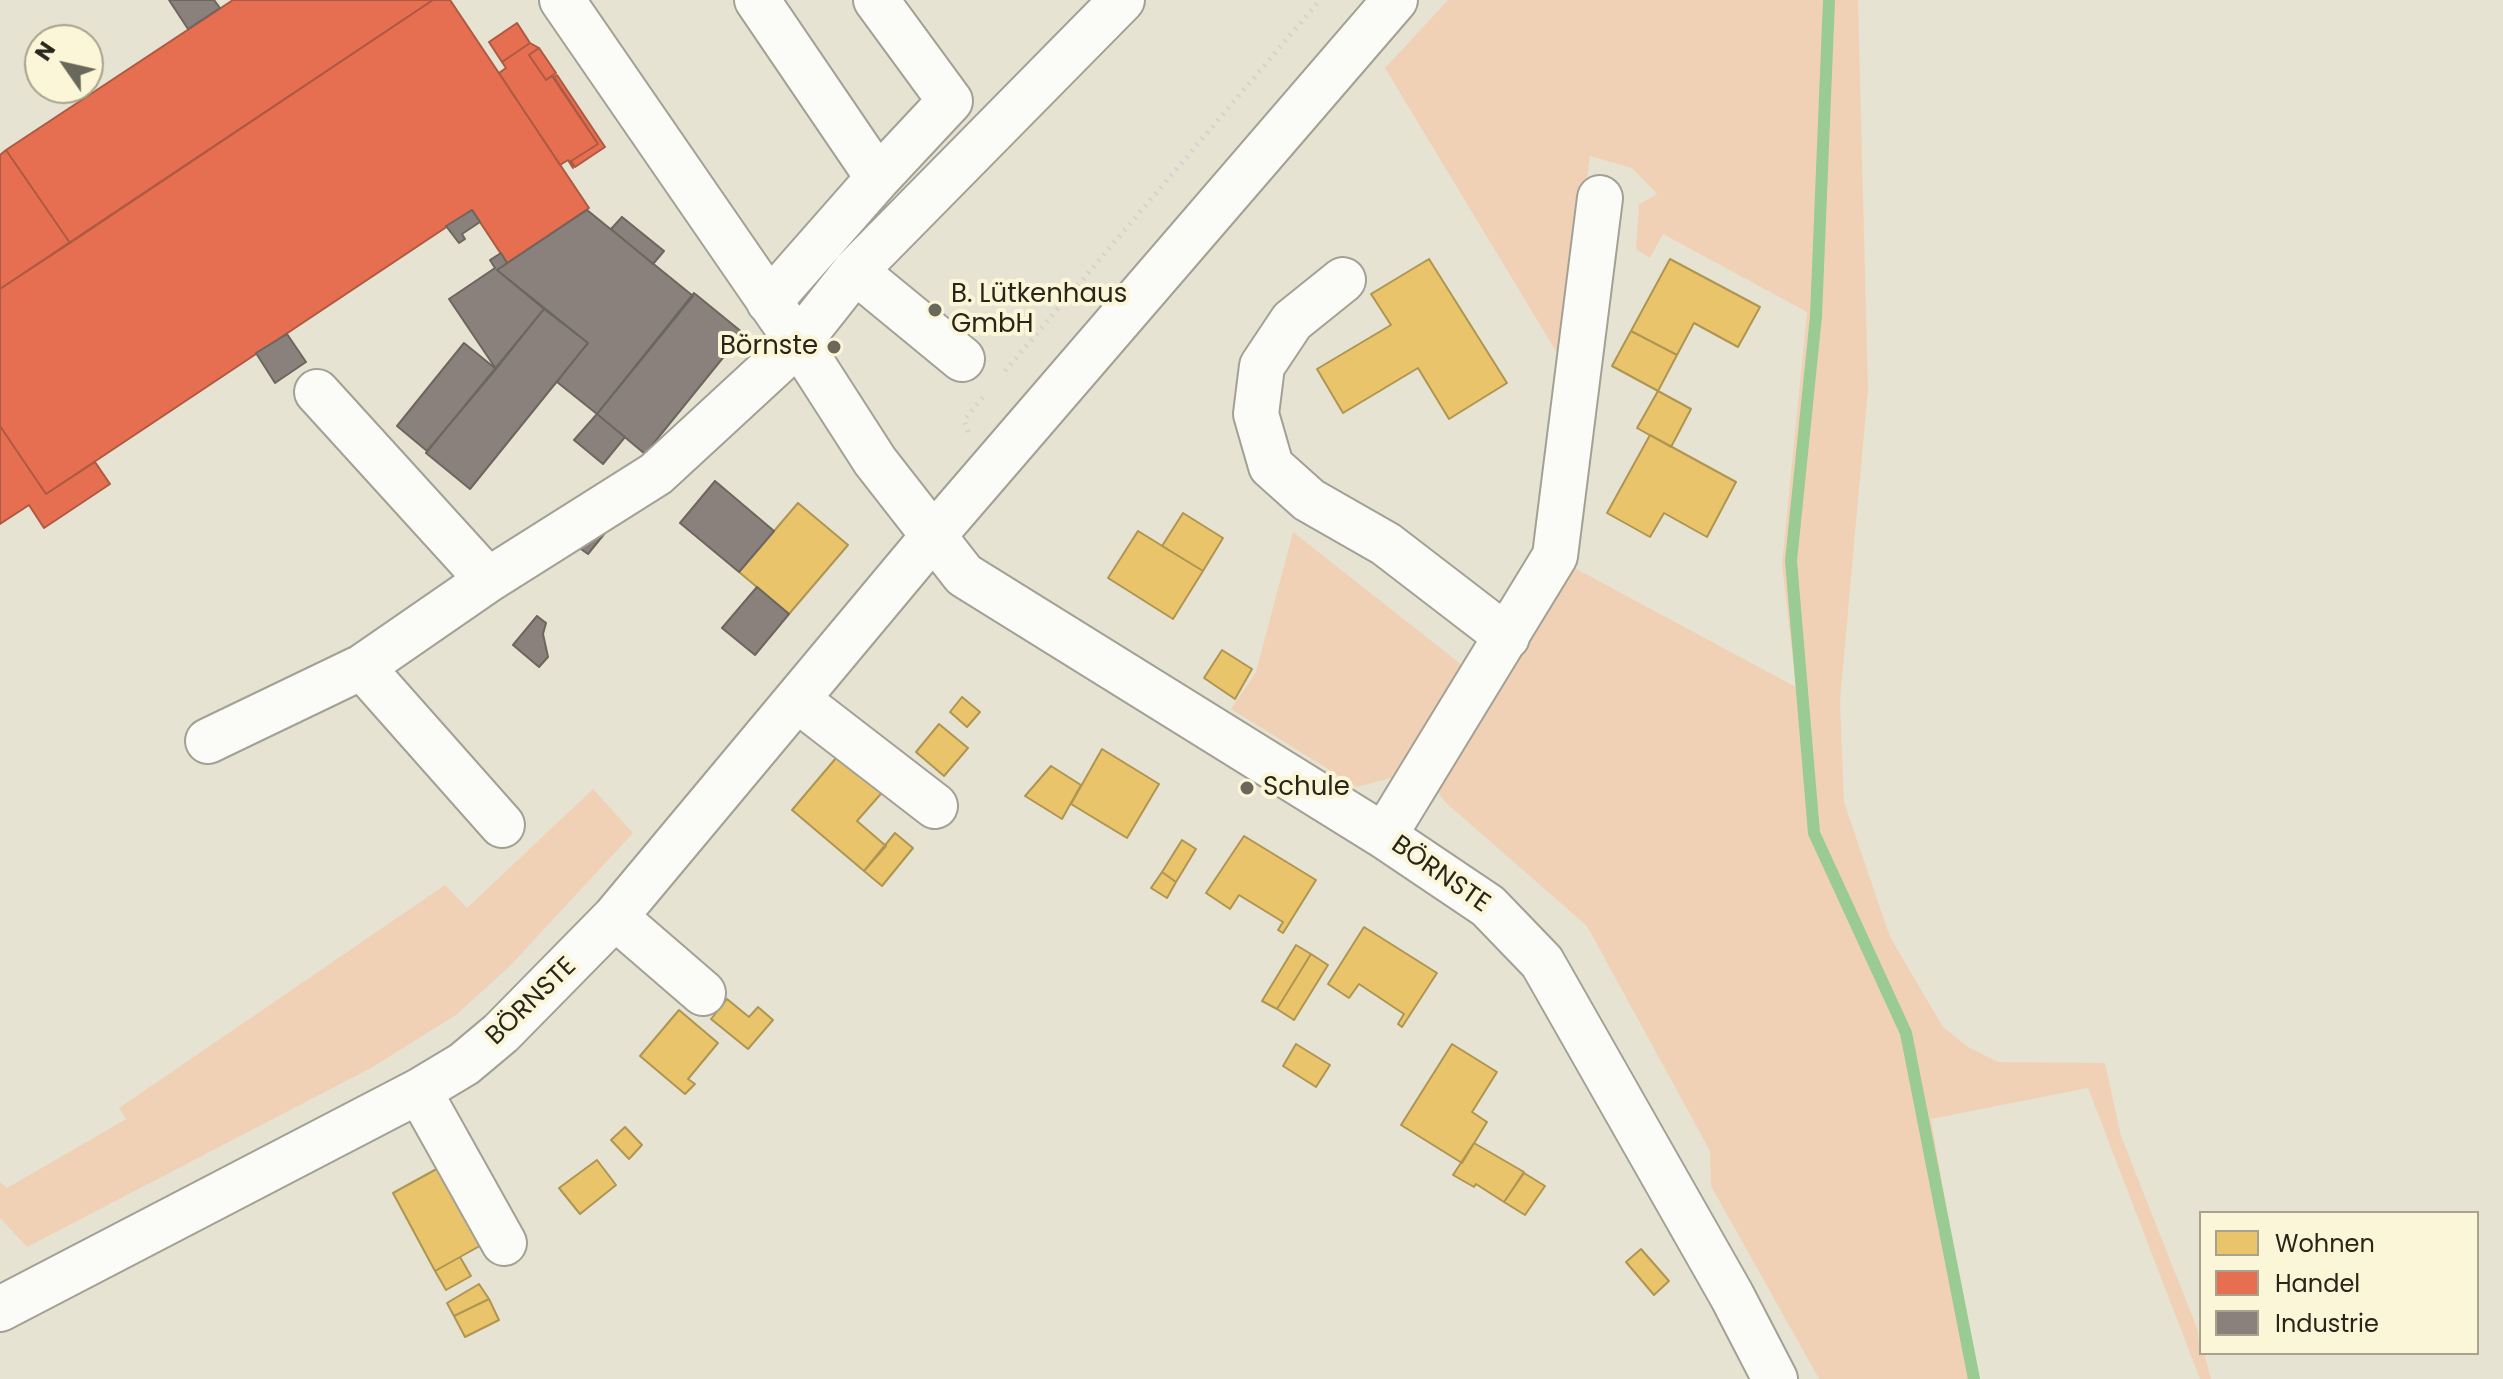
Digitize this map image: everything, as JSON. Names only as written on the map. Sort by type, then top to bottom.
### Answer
[{"type":"street","name":"BÖRNSTE","points":[[562,0],[798,343],[875,461],[964,575],[1384,836],[1488,906],[1542,962],[1732,1296],[1775,1379]]},
{"type":"street","points":[[757,0],[878,178]]},
{"type":"street","points":[[769,302],[950,101],[876,0]]},
{"type":"street","points":[[208,741],[362,667],[488,580],[656,474],[798,343],[855,271],[1122,0]]},
{"type":"street","name":"BÖRNSTE","points":[[0,1309],[419,1091],[464,1064],[501,1033],[615,917],[799,701],[934,535],[1395,0]]},
{"type":"street","points":[[1384,836],[1555,556],[1600,198]]},
{"type":"street","points":[[855,271],[978,371]]},
{"type":"street","points":[[1343,280],[1292,321],[1262,366],[1256,414],[1271,466],[1309,500],[1386,544],[1507,637]]},
{"type":"street","points":[[317,392],[488,580]]},
{"type":"street","points":[[362,667],[502,825]]},
{"type":"street","points":[[799,701],[935,806]]},
{"type":"street","points":[[615,917],[703,993]]},
{"type":"street","points":[[419,1091],[504,1243]]},
{"type":"path","points":[[978,371],[1320,0]]},
{"type":"path","points":[[964,420],[985,396]]},
{"type":"shaded area","points":[[1448,0],[1858,0],[1868,389],[1840,701],[1844,802],[1890,937],[1943,1027],[1968,1047],[1998,1062],[2105,1063],[2121,1136],[2197,1328],[2199,1355],[2205,1355],[2211,1379],[2200,1379],[2088,1088],[1931,1119],[1976,1379],[1819,1379],[1711,1186],[1710,1151],[1587,926],[1445,802],[1432,784],[1569,565],[1796,687],[1782,564],[1807,312],[1663,234],[1650,258],[1636,249],[1639,204],[1657,194],[1632,168],[1590,156],[1564,355],[1557,353],[1385,68]]},
{"type":"shaded area","points":[[1293,532],[1462,665],[1391,778],[1357,787],[1231,709],[1256,672]]},
{"type":"shaded area","points":[[593,789],[633,833],[510,966],[456,1015],[371,1068],[27,1247],[0,1218],[0,1182],[7,1188],[126,1119],[119,1108],[445,885],[467,908]]},
{"type":"building: Wohnen","points":[[1429,259],[1507,383],[1449,419],[1418,368],[1343,413],[1317,369],[1391,325],[1371,294]]},
{"type":"building: Wohnen","points":[[1670,259],[1760,307],[1738,347],[1694,323],[1677,355],[1631,331]]},
{"type":"building: Wohnen","points":[[1631,331],[1677,355],[1658,391],[1612,366]]},
{"type":"building: Wohnen","points":[[1658,391],[1691,409],[1671,447],[1637,428]]},
{"type":"building: Wohnen","points":[[1650,435],[1736,482],[1707,537],[1664,513],[1650,537],[1607,513]]},
{"type":"building: Wohnen","points":[[798,503],[848,545],[789,614],[739,572]]},
{"type":"building: Wohnen","points":[[1183,513],[1223,538],[1203,571],[1162,546]]},
{"type":"building: Wohnen","points":[[1138,531],[1203,571],[1173,619],[1108,578]]},
{"type":"building: Wohnen","points":[[1222,650],[1252,669],[1235,699],[1204,678]]},
{"type":"building: Wohnen","points":[[962,697],[980,712],[967,727],[950,712]]},
{"type":"building: Wohnen","points":[[939,724],[968,748],[944,776],[916,752]]},
{"type":"building: Wohnen","points":[[1102,749],[1159,784],[1127,838],[1071,804]]},
{"type":"building: Wohnen","points":[[842,751],[886,788],[857,821],[886,846],[864,871],[792,810]]},
{"type":"building: Wohnen","points":[[1051,766],[1081,785],[1062,819],[1025,796]]},
{"type":"building: Wohnen","points":[[895,833],[913,848],[882,886],[864,871]]},
{"type":"building: Wohnen","points":[[1244,836],[1316,880],[1283,933],[1278,930],[1283,922],[1239,895],[1230,909],[1206,893]]},
{"type":"building: Wohnen","points":[[1182,840],[1196,849],[1176,882],[1162,872]]},
{"type":"building: Wohnen","points":[[1162,872],[1176,882],[1167,898],[1151,888]]},
{"type":"building: Wohnen","points":[[1364,927],[1437,973],[1402,1027],[1398,1024],[1404,1014],[1359,984],[1349,998],[1328,984]]},
{"type":"building: Wohnen","points":[[1296,945],[1311,954],[1277,1009],[1262,1001]]},
{"type":"building: Wohnen","points":[[1311,954],[1328,965],[1294,1020],[1277,1009]]},
{"type":"building: Wohnen","points":[[727,999],[749,1017],[758,1007],[773,1020],[748,1049],[711,1019]]},
{"type":"building: Wohnen","points":[[679,1010],[718,1043],[688,1079],[695,1084],[685,1094],[640,1056]]},
{"type":"building: Wohnen","points":[[1296,1044],[1330,1065],[1316,1087],[1283,1066]]},
{"type":"building: Wohnen","points":[[1452,1044],[1497,1072],[1472,1112],[1487,1122],[1462,1163],[1401,1125]]},
{"type":"building: Wohnen","points":[[625,1127],[642,1145],[629,1159],[611,1140]]},
{"type":"building: Wohnen","points":[[1474,1143],[1524,1172],[1504,1202],[1476,1184],[1474,1187],[1453,1175]]},
{"type":"building: Wohnen","points":[[597,1160],[616,1185],[580,1214],[559,1188]]},
{"type":"building: Wohnen","points":[[451,1161],[494,1238],[435,1271],[393,1193]]},
{"type":"building: Wohnen","points":[[1524,1173],[1545,1186],[1525,1215],[1504,1202]]},
{"type":"building: Wohnen","points":[[1641,1249],[1669,1281],[1654,1295],[1626,1262]]},
{"type":"building: Wohnen","points":[[460,1257],[471,1276],[446,1290],[435,1271]]},
{"type":"building: Wohnen","points":[[479,1284],[489,1299],[454,1316],[447,1303]]},
{"type":"building: Wohnen","points":[[489,1299],[499,1320],[465,1337],[454,1316]]},
{"type":"building: Handel","points":[[233,0],[433,0],[70,243],[6,150],[76,104],[104,104],[104,85]]},
{"type":"building: Handel","points":[[433,0],[450,0],[589,208],[507,263],[472,210],[46,494],[0,426],[0,289]]},
{"type":"building: Handel","points":[[517,23],[530,43],[502,62],[489,42]]},
{"type":"building: Handel","points":[[530,43],[539,48],[529,55],[546,80],[552,76],[598,144],[571,161],[573,168],[568,160],[560,165],[499,73],[506,68],[502,62]]},
{"type":"building: Handel","points":[[539,48],[556,73],[546,80],[529,55]]},
{"type":"building: Handel","points":[[557,75],[605,147],[575,167],[571,161],[598,144],[554,77]]},
{"type":"building: Handel","points":[[6,150],[70,243],[0,289],[0,155]]},
{"type":"building: Handel","points":[[0,426],[46,494],[95,462],[110,484],[44,528],[29,505],[0,524]]},
{"type":"building: Industrie","points":[[169,0],[214,0],[220,8],[188,29]]},
{"type":"building: Industrie","points":[[472,210],[480,222],[462,234],[465,239],[459,243],[446,226]]},
{"type":"building: Industrie","points":[[587,210],[693,296],[597,414],[557,382],[588,343],[497,270]]},
{"type":"building: Industrie","points":[[622,217],[664,251],[653,264],[611,229]]},
{"type":"building: Industrie","points":[[501,253],[507,263],[497,270],[544,309],[496,369],[449,299],[495,268],[490,260]]},
{"type":"building: Industrie","points":[[694,293],[743,333],[645,454],[597,414]]},
{"type":"building: Industrie","points":[[544,309],[588,343],[470,489],[426,453]]},
{"type":"building: Industrie","points":[[287,334],[306,362],[275,383],[256,353]]},
{"type":"building: Industrie","points":[[464,343],[496,369],[427,451],[397,426]]},
{"type":"building: Industrie","points":[[597,414],[625,437],[603,464],[574,440]]},
{"type":"building: Industrie","points":[[715,481],[774,531],[739,572],[680,523]]},
{"type":"building: Industrie","points":[[622,512],[588,554],[578,547]]},
{"type":"building: Industrie","points":[[757,587],[789,614],[755,655],[722,628]]},
{"type":"building: Industrie","points":[[537,616],[546,623],[543,634],[548,657],[539,667],[513,645]]},
{"type":"waterway","points":[[1829,0],[1816,316],[1791,561],[1814,833],[1906,1033],[1974,1379]]},
{"type":"place","name":"B. Lütkenhaus GmbH","points":[[935,310]]},
{"type":"place","name":"Börnste","points":[[834,347]]},
{"type":"place","name":"Schule","points":[[1247,788]]}]
